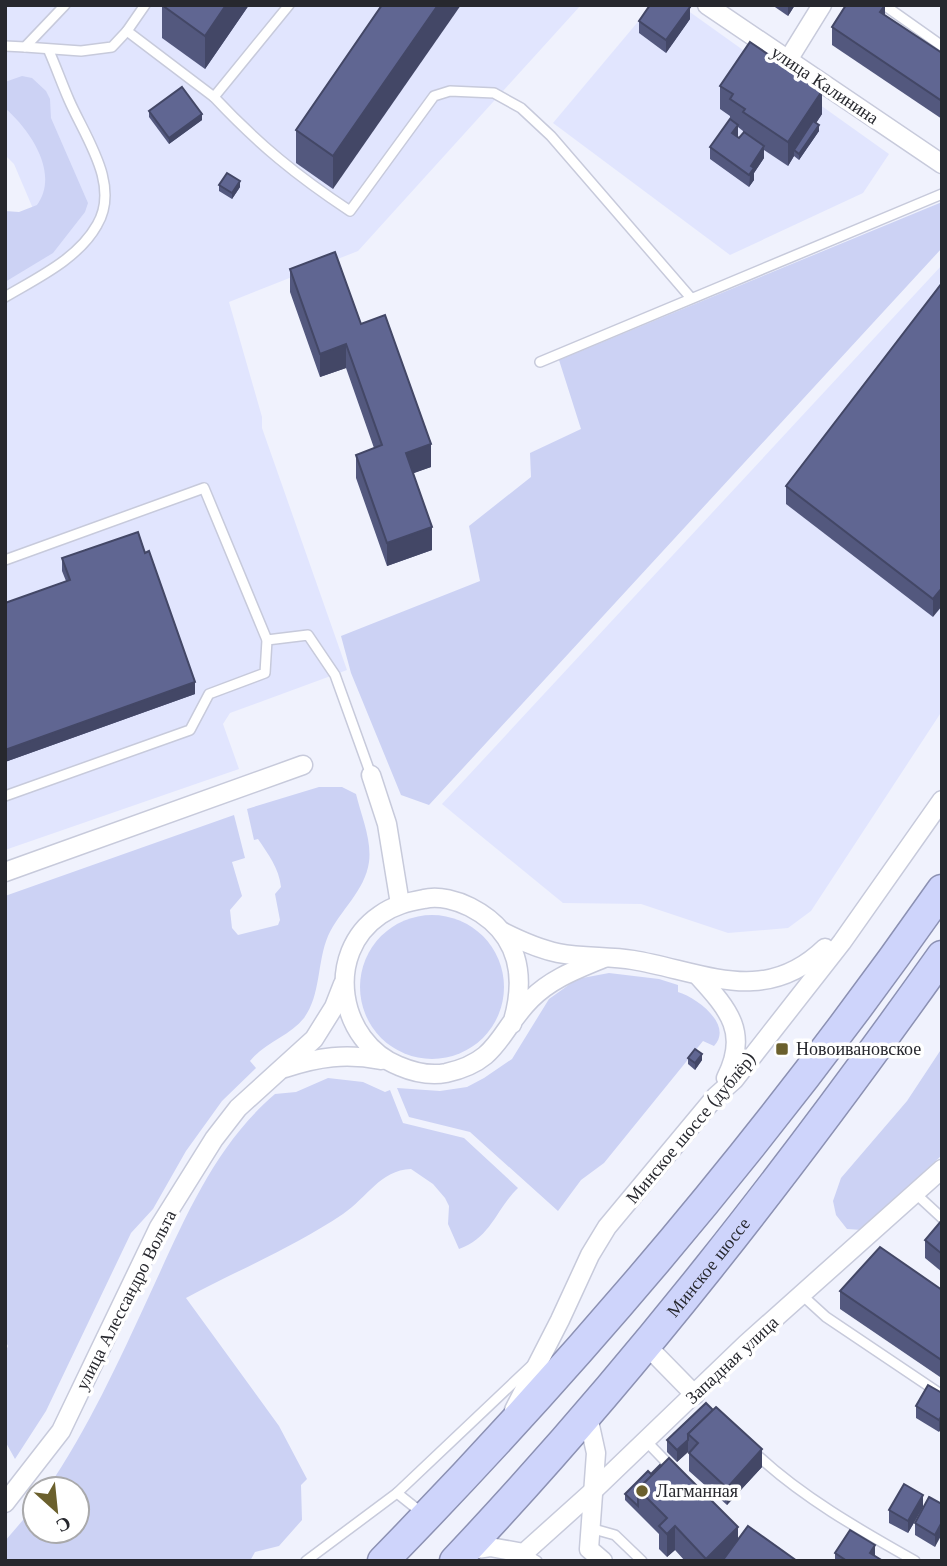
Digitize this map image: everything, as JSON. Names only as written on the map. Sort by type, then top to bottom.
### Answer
[{"type":"highway","points":[[383,1561],[499,1442],[629,1296],[766,1130],[877,983],[942,890]]},
{"type":"highway","name":"Минское шоссе","points":[[459,1556],[708,1271],[942,956]]},
{"type":"street","name":"улица Калинина","points":[[708,5],[942,164]]},
{"type":"street","points":[[788,60],[822,5]]},
{"type":"street","points":[[5,872],[303,765]]},
{"type":"street","points":[[370,775],[387,824],[400,904]]},
{"type":"street","name":"Минское шоссе (дублёр)","points":[[499,1442],[537,1360],[561,1320],[590,1255],[607,1227],[716,1096],[734,1080],[842,942],[855,919],[942,800]]},
{"type":"street","points":[[385,1061],[367,1046],[354,1026],[346,1004],[344,981],[349,956],[361,934],[378,916],[400,904],[430,897],[460,902],[486,915],[503,932],[516,957],[521,995],[512,1024]]},
{"type":"street","points":[[503,932],[558,953],[631,959],[699,977],[757,982],[788,974],[807,965],[855,919]]},
{"type":"street","points":[[278,1070],[323,1056],[360,1056],[385,1061],[413,1072],[443,1074],[471,1066],[495,1048],[530,1000],[548,985],[567,973],[604,958]]},
{"type":"street","points":[[699,977],[732,1016],[736,1037],[735,1060],[716,1096]]},
{"type":"street","name":"улица Алессандро Вольта","points":[[5,1503],[61,1431],[159,1227],[201,1161],[238,1108],[314,1039],[334,1007],[344,981]]},
{"type":"street","name":"Западная улица","points":[[525,1558],[646,1441],[700,1399],[746,1344],[803,1296],[942,1169]]},
{"type":"street","points":[[646,1345],[700,1399]]},
{"type":"street","points":[[587,1412],[596,1453],[590,1528],[593,1557]]},
{"type":"street","points":[[459,1556],[490,1547],[525,1558]]},
{"type":"lane","points":[[25,47],[65,5]]},
{"type":"lane","points":[[5,46],[49,51],[112,47],[145,5]]},
{"type":"lane","points":[[214,97],[289,5]]},
{"type":"lane","points":[[884,5],[942,46]]},
{"type":"lane","points":[[127,31],[214,97],[258,144],[312,186],[350,211],[434,96],[450,91],[504,96],[551,136],[691,298]]},
{"type":"lane","points":[[5,297],[52,270],[73,253],[97,226],[104,207],[103,175],[49,51]]},
{"type":"lane","points":[[540,362],[942,194]]},
{"type":"lane","points":[[5,561],[204,488],[267,639],[265,673],[208,694],[190,730],[5,796]]},
{"type":"lane","points":[[267,639],[308,635],[335,675],[370,775]]},
{"type":"lane","points":[[916,1194],[942,1218]]},
{"type":"lane","points":[[803,1296],[826,1317],[942,1395]]},
{"type":"lane","points":[[306,1561],[397,1493],[537,1360]]},
{"type":"lane","points":[[646,1441],[681,1476]]},
{"type":"lane","points":[[748,1447],[780,1475],[915,1561]]},
{"type":"lane","points":[[397,1493],[426,1516]]},
{"type":"lane","points":[[590,1528],[615,1535],[642,1561]]},
{"type":"shaded area","points":[[5,5],[581,5],[358,251],[229,302],[262,417],[262,428],[347,670],[230,713],[223,724],[239,769],[5,850],[5,276],[51,251],[14,164],[5,155]]},
{"type":"shaded area","points":[[652,5],[680,5],[889,154],[863,193],[730,255],[553,123]]},
{"type":"shaded area","points":[[22,76],[32,78],[46,91],[50,99],[51,118],[88,203],[85,212],[53,253],[5,282],[5,211],[19,212],[37,205],[43,193],[45,179],[44,166],[32,140],[5,108],[5,82]]},
{"type":"shaded area","points":[[942,202],[942,248],[429,805],[401,795],[351,673],[341,636],[480,581],[469,526],[531,477],[530,453],[581,429],[559,360]]},
{"type":"shaded area","points":[[942,265],[942,711],[811,911],[788,928],[728,933],[641,904],[563,903],[442,804]]},
{"type":"shaded area","points":[[319,787],[342,787],[356,794],[368,836],[370,854],[363,882],[328,936],[309,1009],[292,1030],[262,1049],[250,1061],[256,1068],[222,1101],[186,1151],[153,1209],[131,1233],[46,1411],[15,1459],[5,1441],[5,1353],[8,1346],[5,1340],[5,896],[234,815],[245,858],[232,862],[242,896],[230,910],[232,928],[238,935],[278,925],[280,920],[275,894],[281,887],[280,880],[266,850],[258,839],[254,840],[247,809]]},
{"type":"shaded area","points":[[432,915],[459,921],[483,936],[498,960],[504,987],[498,1014],[483,1038],[459,1053],[432,1059],[405,1053],[381,1038],[366,1014],[360,987],[366,960],[381,936],[405,921]]},
{"type":"shaded area","points":[[609,973],[659,979],[678,985],[678,992],[710,1013],[719,1029],[719,1038],[714,1046],[703,1041],[604,1163],[581,1180],[558,1211],[470,1132],[409,1117],[397,1088],[440,1091],[467,1087],[484,1078],[512,1059],[549,999],[577,979]]},
{"type":"shaded area","points":[[942,1048],[942,1155],[862,1230],[847,1229],[836,1215],[833,1201],[841,1178],[907,1101]]},
{"type":"shaded area","points":[[328,1078],[363,1082],[385,1092],[390,1090],[403,1123],[464,1138],[518,1188],[479,1238],[459,1249],[448,1224],[449,1206],[445,1198],[433,1184],[411,1169],[400,1171],[382,1179],[352,1208],[324,1226],[186,1298],[279,1426],[307,1479],[301,1485],[302,1520],[279,1546],[255,1552],[250,1561],[5,1561],[5,1541],[21,1522],[21,1545],[91,1545],[91,1475],[56,1475],[102,1394],[187,1214],[217,1162],[253,1115],[275,1094],[296,1092]]},
{"type":"building","points":[[162,5],[226,5],[205,36]]},
{"type":"building","points":[[382,5],[438,5],[333,156],[296,130]]},
{"type":"building","points":[[650,5],[690,7],[666,40],[639,21]]},
{"type":"building","points":[[846,5],[885,5],[880,12],[942,53],[942,101],[832,27]]},
{"type":"building","points":[[750,42],[822,91],[788,142],[743,112],[745,109],[730,99],[733,94],[720,86]]},
{"type":"building","points":[[182,87],[202,114],[169,138],[149,111]]},
{"type":"building","points":[[730,119],[738,125],[732,133],[739,138],[744,132],[764,146],[751,166],[754,168],[749,175],[710,147]]},
{"type":"building","points":[[813,121],[819,125],[799,154],[794,150]]},
{"type":"building","points":[[227,173],[240,181],[232,193],[219,185]]},
{"type":"building","points":[[335,252],[361,324],[385,315],[431,444],[406,453],[432,527],[387,543],[356,455],[382,445],[346,344],[320,354],[290,269]]},
{"type":"building","points":[[942,283],[942,588],[933,599],[786,486]]},
{"type":"building","points":[[138,532],[145,553],[149,551],[195,682],[5,750],[5,603],[70,580],[62,558]]},
{"type":"building","points":[[695,1049],[702,1054],[695,1063],[688,1058]]},
{"type":"building","points":[[942,1220],[942,1254],[925,1240]]},
{"type":"building","points":[[880,1247],[942,1290],[940,1359],[840,1291]]},
{"type":"building","points":[[928,1385],[942,1393],[942,1415],[939,1420],[916,1406]]},
{"type":"building","points":[[706,1403],[713,1410],[688,1434],[688,1440],[677,1450],[667,1440]]},
{"type":"building","points":[[716,1407],[762,1449],[727,1488],[689,1453],[698,1443],[688,1434]]},
{"type":"building","points":[[669,1458],[738,1527],[706,1559],[675,1526],[667,1534],[659,1526],[667,1518],[638,1489]]},
{"type":"building","points":[[660,1465],[638,1489],[638,1506],[625,1494],[648,1471],[651,1474]]},
{"type":"building","points":[[904,1484],[923,1495],[908,1521],[889,1510]]},
{"type":"building","points":[[929,1497],[942,1504],[942,1522],[935,1535],[915,1523]]},
{"type":"building","points":[[748,1526],[797,1561],[724,1561]]},
{"type":"building","points":[[850,1530],[875,1545],[870,1553],[883,1561],[847,1561],[835,1553]]},
{"type":"place","name":"Новоивановское","points":[[782,1049]]},
{"type":"place","name":"Лагманная","points":[[642,1491]]}]
